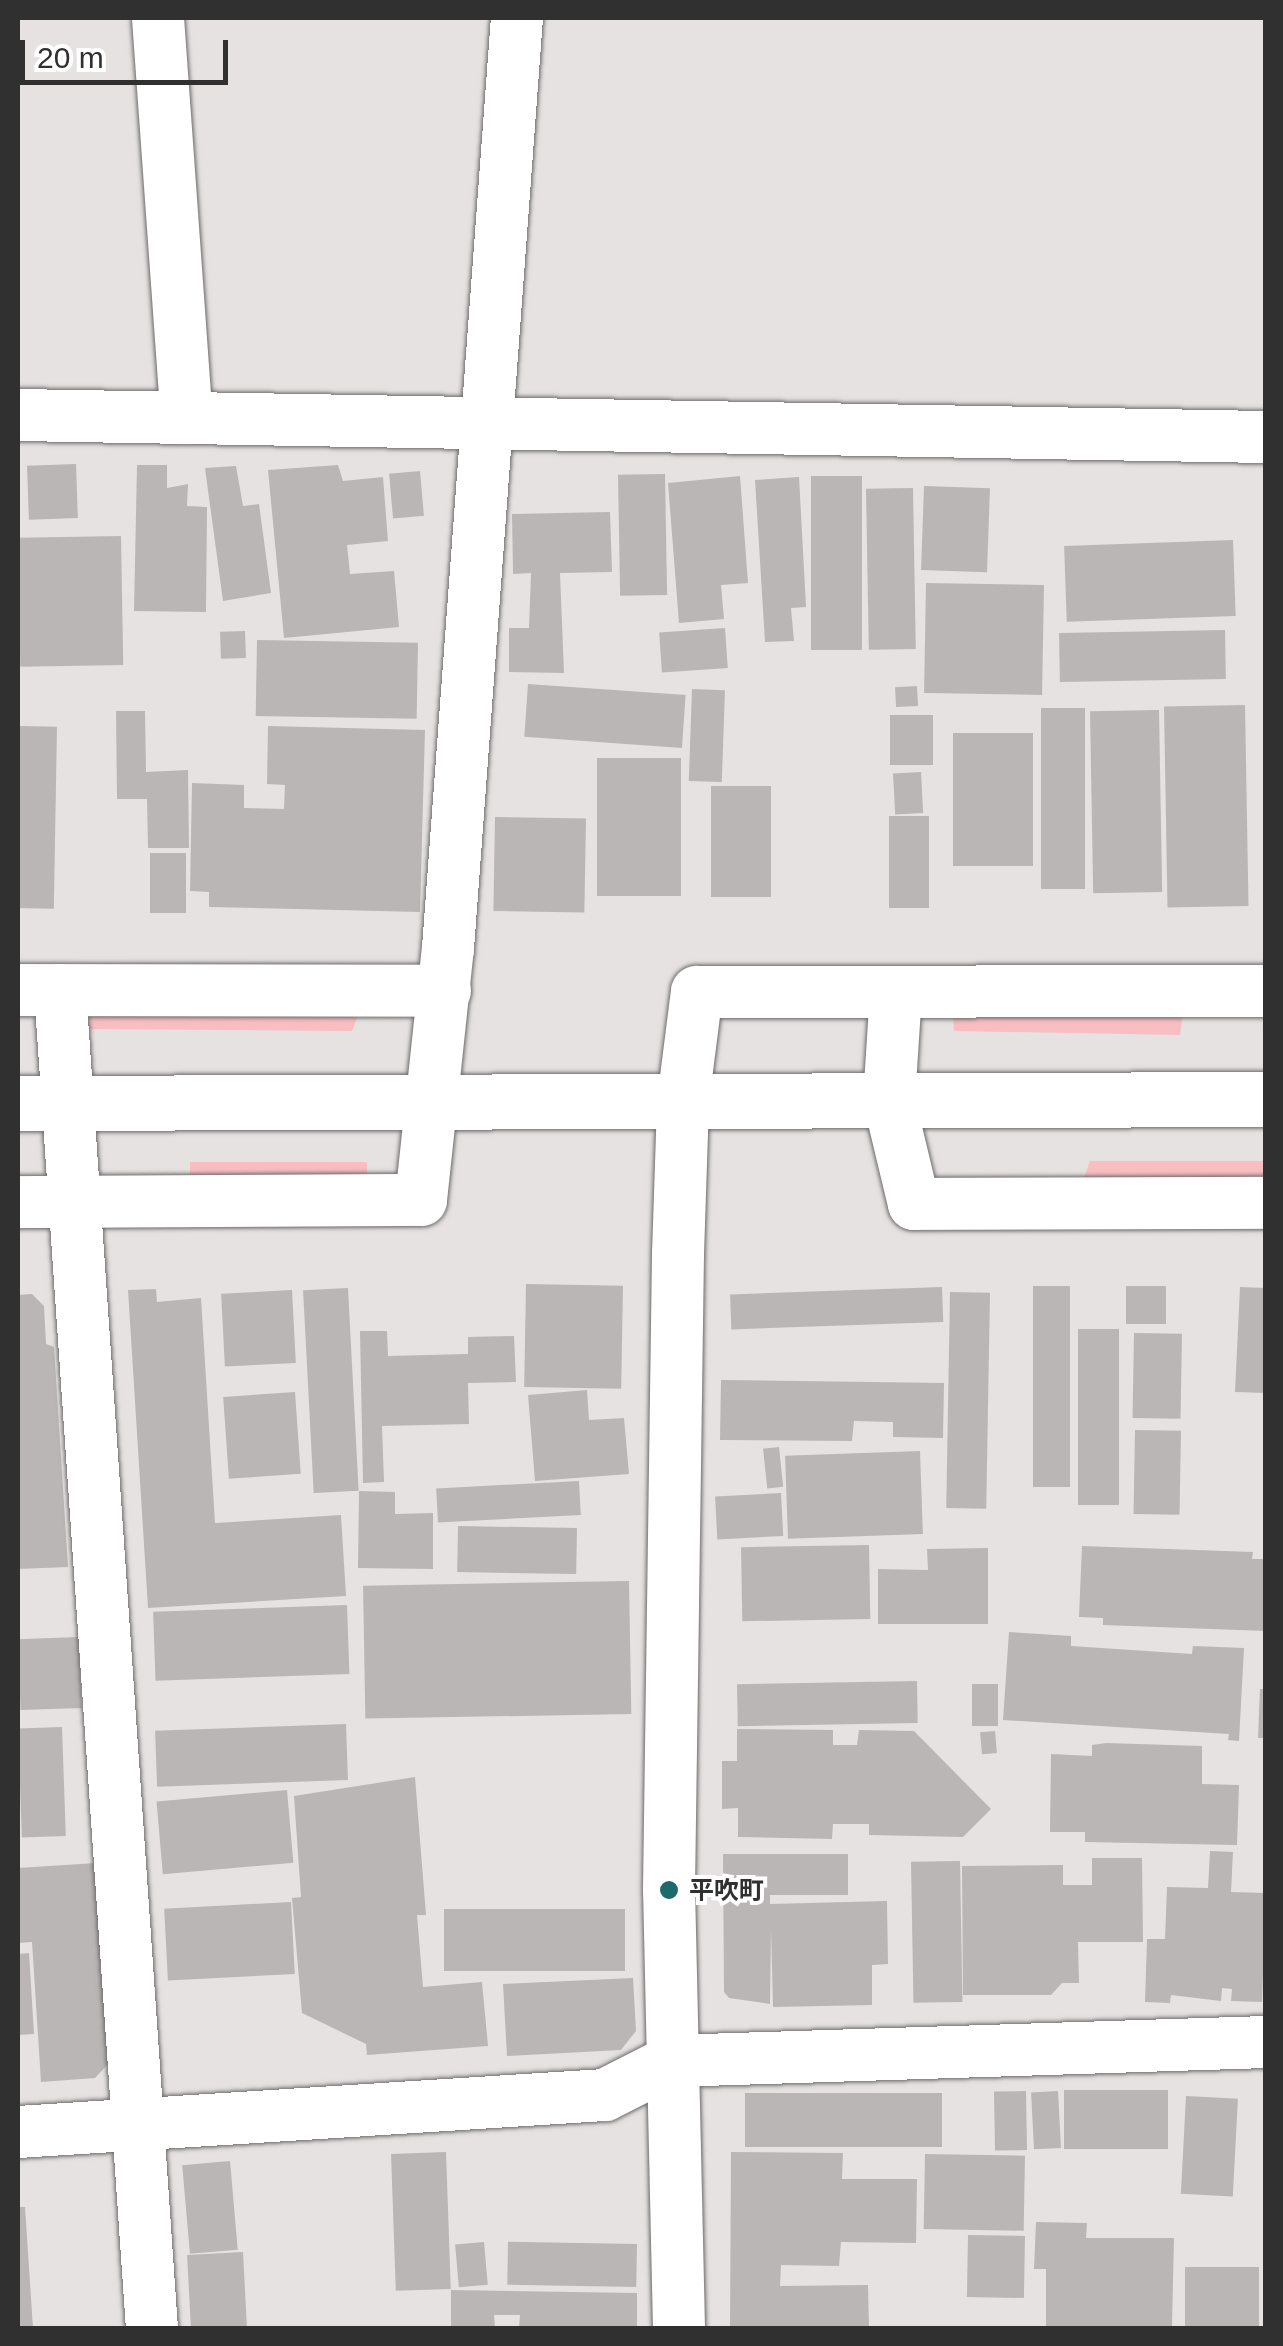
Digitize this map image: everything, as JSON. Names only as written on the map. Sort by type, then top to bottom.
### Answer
[{"type":"street","points":[[158,18],[188,418]]},
{"type":"street","points":[[18,1202],[421,1200],[444,990],[518,18]]},
{"type":"street","points":[[18,415],[487,428],[1266,437]]},
{"type":"street","points":[[152,2328],[76,1199],[43,1103],[39,990],[444,990]]},
{"type":"street","points":[[679,2328],[672,2061],[682,1102],[697,992],[1266,991]]},
{"type":"street","points":[[896,992],[889,1100],[914,1204],[1266,1203]]},
{"type":"street","points":[[43,1103],[1266,1099]]},
{"type":"street","points":[[18,2132],[606,2095],[672,2061],[1266,2042]]},
{"type":"shaded area","points":[[90,1009],[358,1015],[352,1031],[89,1029]]},
{"type":"shaded area","points":[[1183,1014],[1180,1035],[954,1031],[953,1017]]},
{"type":"shaded area","points":[[1090,1161],[1265,1161],[1265,1182],[1084,1178]]},
{"type":"shaded area","points":[[190,1162],[367,1162],[367,1180],[190,1180]]},
{"type":"building","points":[[76,464],[78,518],[29,520],[27,466]]},
{"type":"building","points":[[137,465],[167,465],[167,488],[188,484],[187,506],[207,507],[206,612],[134,611]]},
{"type":"building","points":[[338,465],[343,481],[383,477],[388,541],[347,545],[350,574],[394,571],[399,627],[284,638],[268,470]]},
{"type":"building","points":[[236,466],[243,506],[259,504],[271,593],[223,601],[205,468]]},
{"type":"building","points":[[420,471],[424,516],[393,519],[389,474]]},
{"type":"building","points":[[665,474],[667,595],[620,596],[618,475]]},
{"type":"building","points":[[740,476],[748,583],[721,585],[724,619],[679,623],[668,483]]},
{"type":"building","points":[[811,476],[862,476],[862,650],[811,650]]},
{"type":"building","points":[[799,477],[806,607],[791,608],[794,641],[765,642],[755,480]]},
{"type":"building","points":[[924,486],[990,488],[987,572],[921,570]]},
{"type":"building","points":[[913,488],[916,649],[869,650],[866,489]]},
{"type":"building","points":[[610,512],[612,572],[560,573],[564,673],[509,672],[509,628],[529,628],[531,573],[513,574],[512,514]]},
{"type":"building","points":[[121,536],[123,665],[20,667],[18,538]]},
{"type":"building","points":[[1233,540],[1236,616],[1067,622],[1064,546]]},
{"type":"building","points":[[926,583],[1044,585],[1042,695],[924,693]]},
{"type":"building","points":[[725,628],[728,668],[662,673],[659,633]]},
{"type":"building","points":[[1225,630],[1226,679],[1060,682],[1059,633]]},
{"type":"building","points":[[245,631],[246,658],[221,659],[220,632]]},
{"type":"building","points":[[257,640],[418,643],[417,719],[256,716]]},
{"type":"building","points":[[528,684],[686,695],[682,748],[524,737]]},
{"type":"building","points":[[917,686],[918,706],[896,707],[895,687]]},
{"type":"building","points":[[692,689],[725,690],[722,782],[689,781]]},
{"type":"building","points":[[1245,705],[1249,906],[1168,907],[1164,706]]},
{"type":"building","points":[[1041,708],[1085,708],[1085,889],[1041,889]]},
{"type":"building","points":[[1159,710],[1162,892],[1093,893],[1090,711]]},
{"type":"building","points":[[116,711],[145,711],[146,772],[188,770],[189,848],[148,848],[147,799],[117,799]]},
{"type":"building","points":[[890,715],[933,715],[933,765],[890,765]]},
{"type":"building","points":[[18,726],[57,727],[54,909],[18,908]]},
{"type":"building","points":[[268,726],[425,730],[420,912],[209,907],[209,892],[190,891],[192,783],[244,785],[244,808],[284,809],[285,785],[267,784]]},
{"type":"building","points":[[953,733],[1033,733],[1033,866],[953,866]]},
{"type":"building","points":[[597,758],[681,758],[681,896],[597,896]]},
{"type":"building","points":[[921,772],[923,813],[895,814],[893,773]]},
{"type":"building","points":[[711,786],[771,786],[771,897],[711,897]]},
{"type":"building","points":[[889,816],[929,816],[929,908],[889,908]]},
{"type":"building","points":[[495,817],[586,819],[584,913],[493,911]]},
{"type":"building","points":[[150,853],[186,853],[186,913],[150,913]]},
{"type":"building","points":[[526,1284],[623,1286],[621,1389],[524,1387]]},
{"type":"building","points":[[1033,1286],[1070,1286],[1070,1487],[1033,1487]]},
{"type":"building","points":[[1126,1286],[1166,1286],[1166,1324],[1126,1324]]},
{"type":"building","points":[[942,1287],[943,1322],[731,1329],[730,1294]]},
{"type":"building","points":[[1240,1287],[1266,1288],[1266,1393],[1235,1392]]},
{"type":"building","points":[[348,1288],[359,1491],[314,1493],[303,1290]]},
{"type":"building","points":[[156,1289],[157,1302],[201,1298],[215,1523],[341,1515],[346,1596],[148,1608],[128,1290]]},
{"type":"building","points":[[292,1290],[296,1363],[225,1367],[221,1294]]},
{"type":"building","points":[[950,1292],[990,1293],[986,1509],[946,1508]]},
{"type":"building","points":[[32,1294],[44,1306],[46,1344],[54,1347],[68,1567],[18,1569],[18,1295]]},
{"type":"building","points":[[1078,1329],[1119,1329],[1119,1505],[1078,1505]]},
{"type":"building","points":[[360,1331],[387,1331],[388,1356],[468,1354],[468,1337],[514,1336],[516,1382],[468,1383],[469,1424],[382,1426],[384,1482],[363,1483]]},
{"type":"building","points":[[1134,1333],[1182,1334],[1181,1419],[1133,1418]]},
{"type":"building","points":[[721,1380],[944,1383],[943,1438],[893,1437],[893,1422],[854,1421],[852,1441],[720,1440]]},
{"type":"building","points":[[587,1390],[589,1420],[624,1418],[629,1474],[535,1481],[528,1395]]},
{"type":"building","points":[[295,1392],[301,1474],[229,1479],[223,1397]]},
{"type":"building","points":[[1135,1430],[1181,1431],[1180,1515],[1134,1514]]},
{"type":"building","points":[[779,1447],[783,1487],[767,1488],[763,1449]]},
{"type":"building","points":[[920,1451],[923,1534],[788,1539],[785,1456]]},
{"type":"building","points":[[579,1481],[581,1515],[438,1522],[436,1488]]},
{"type":"building","points":[[359,1491],[395,1492],[395,1514],[433,1513],[433,1569],[358,1568]]},
{"type":"building","points":[[781,1493],[783,1536],[717,1539],[715,1496]]},
{"type":"building","points":[[458,1526],[577,1528],[576,1574],[457,1572]]},
{"type":"building","points":[[869,1545],[870,1619],[742,1621],[741,1547]]},
{"type":"building","points":[[1082,1546],[1253,1552],[1252,1559],[1266,1559],[1266,1631],[1103,1625],[1103,1618],[1079,1617]]},
{"type":"building","points":[[988,1548],[988,1624],[878,1624],[878,1569],[928,1570],[927,1549]]},
{"type":"building","points":[[629,1581],[631,1714],[365,1719],[363,1586]]},
{"type":"building","points":[[347,1605],[349,1674],[156,1681],[153,1612]]},
{"type":"building","points":[[1009,1632],[1071,1636],[1071,1646],[1192,1654],[1193,1646],[1244,1648],[1239,1741],[1228,1740],[1229,1734],[1003,1720]]},
{"type":"building","points":[[79,1637],[81,1708],[21,1710],[18,1639]]},
{"type":"building","points":[[917,1681],[918,1723],[738,1726],[737,1684]]},
{"type":"building","points":[[972,1684],[998,1684],[998,1726],[972,1726]]},
{"type":"building","points":[[1260,1689],[1266,1689],[1266,1738],[1258,1738]]},
{"type":"building","points":[[346,1724],[348,1780],[157,1787],[155,1731]]},
{"type":"building","points":[[62,1727],[66,1836],[22,1837],[18,1729]]},
{"type":"building","points":[[737,1729],[833,1730],[833,1745],[857,1745],[859,1730],[914,1731],[991,1809],[963,1837],[869,1835],[869,1824],[833,1824],[832,1839],[738,1837],[738,1808],[722,1809],[722,1761],[737,1761]]},
{"type":"building","points":[[995,1731],[997,1753],[982,1754],[980,1732]]},
{"type":"building","points":[[1092,1745],[1202,1746],[1202,1784],[1239,1785],[1237,1845],[1085,1842],[1085,1832],[1050,1832],[1051,1754],[1092,1756]]},
{"type":"building","points":[[415,1777],[426,1915],[417,1915],[423,1987],[482,1982],[488,2046],[367,2055],[366,2044],[302,2013],[292,1898],[301,1897],[294,1796]]},
{"type":"building","points":[[287,1790],[293,1863],[163,1874],[156,1801]]},
{"type":"building","points":[[1210,1851],[1233,1852],[1231,1892],[1266,1893],[1262,2002],[1231,2001],[1232,1989],[1222,1988],[1221,2001],[1171,1995],[1170,2003],[1145,2002],[1147,1939],[1165,1939],[1167,1887],[1208,1888]]},
{"type":"building","points":[[723,1854],[848,1854],[848,1895],[770,1895],[770,1904],[887,1901],[888,1964],[872,1965],[872,2005],[773,2007],[771,1929],[770,2004],[729,1998],[724,1992]]},
{"type":"building","points":[[1092,1858],[1142,1858],[1143,1942],[1078,1942],[1079,1983],[1062,1983],[1051,1995],[963,1995],[962,1866],[1063,1865],[1063,1885],[1092,1885]]},
{"type":"building","points":[[960,1861],[962,2002],[913,2003],[911,1862]]},
{"type":"building","points":[[96,1863],[109,2063],[95,2078],[41,2082],[32,1942],[18,1943],[18,1868]]},
{"type":"building","points":[[291,1902],[295,1974],[168,1981],[164,1909]]},
{"type":"building","points":[[444,1909],[625,1909],[625,1971],[444,1971]]},
{"type":"building","points":[[29,1953],[34,2034],[18,2035],[18,1954]]},
{"type":"building","points":[[633,1978],[636,2031],[621,2050],[507,2056],[503,1984]]},
{"type":"building","points":[[1064,2090],[1168,2090],[1168,2149],[1064,2149]]},
{"type":"building","points":[[1026,2091],[1027,2150],[995,2151],[994,2092]]},
{"type":"building","points":[[1058,2091],[1061,2148],[1034,2149],[1031,2092]]},
{"type":"building","points":[[745,2093],[942,2093],[942,2147],[745,2147]]},
{"type":"building","points":[[1186,2096],[1238,2099],[1233,2197],[1181,2194]]},
{"type":"building","points":[[446,2152],[451,2289],[396,2291],[391,2154]]},
{"type":"building","points":[[731,2152],[843,2153],[842,2179],[917,2179],[916,2243],[841,2242],[839,2266],[781,2265],[780,2286],[868,2285],[869,2328],[730,2328]]},
{"type":"building","points":[[925,2154],[1025,2156],[1024,2231],[924,2229]]},
{"type":"building","points":[[230,2161],[238,2250],[190,2254],[182,2165]]},
{"type":"building","points":[[18,2207],[25,2207],[33,2328],[18,2328]]},
{"type":"building","points":[[1036,2222],[1087,2223],[1086,2238],[1174,2238],[1172,2326],[1046,2328],[1046,2269],[1034,2269]]},
{"type":"building","points":[[968,2235],[1025,2236],[1024,2298],[967,2297]]},
{"type":"building","points":[[484,2242],[488,2285],[459,2287],[455,2245]]},
{"type":"building","points":[[508,2242],[637,2244],[636,2287],[507,2285]]},
{"type":"building","points":[[243,2252],[247,2328],[191,2328],[187,2255]]},
{"type":"building","points":[[1185,2267],[1259,2267],[1259,2328],[1185,2328]]},
{"type":"building","points":[[451,2290],[637,2293],[637,2328],[519,2328],[520,2315],[494,2315],[495,2328],[451,2328]]},
{"type":"place","name":"平吹町","points":[[669,1890]]}]
